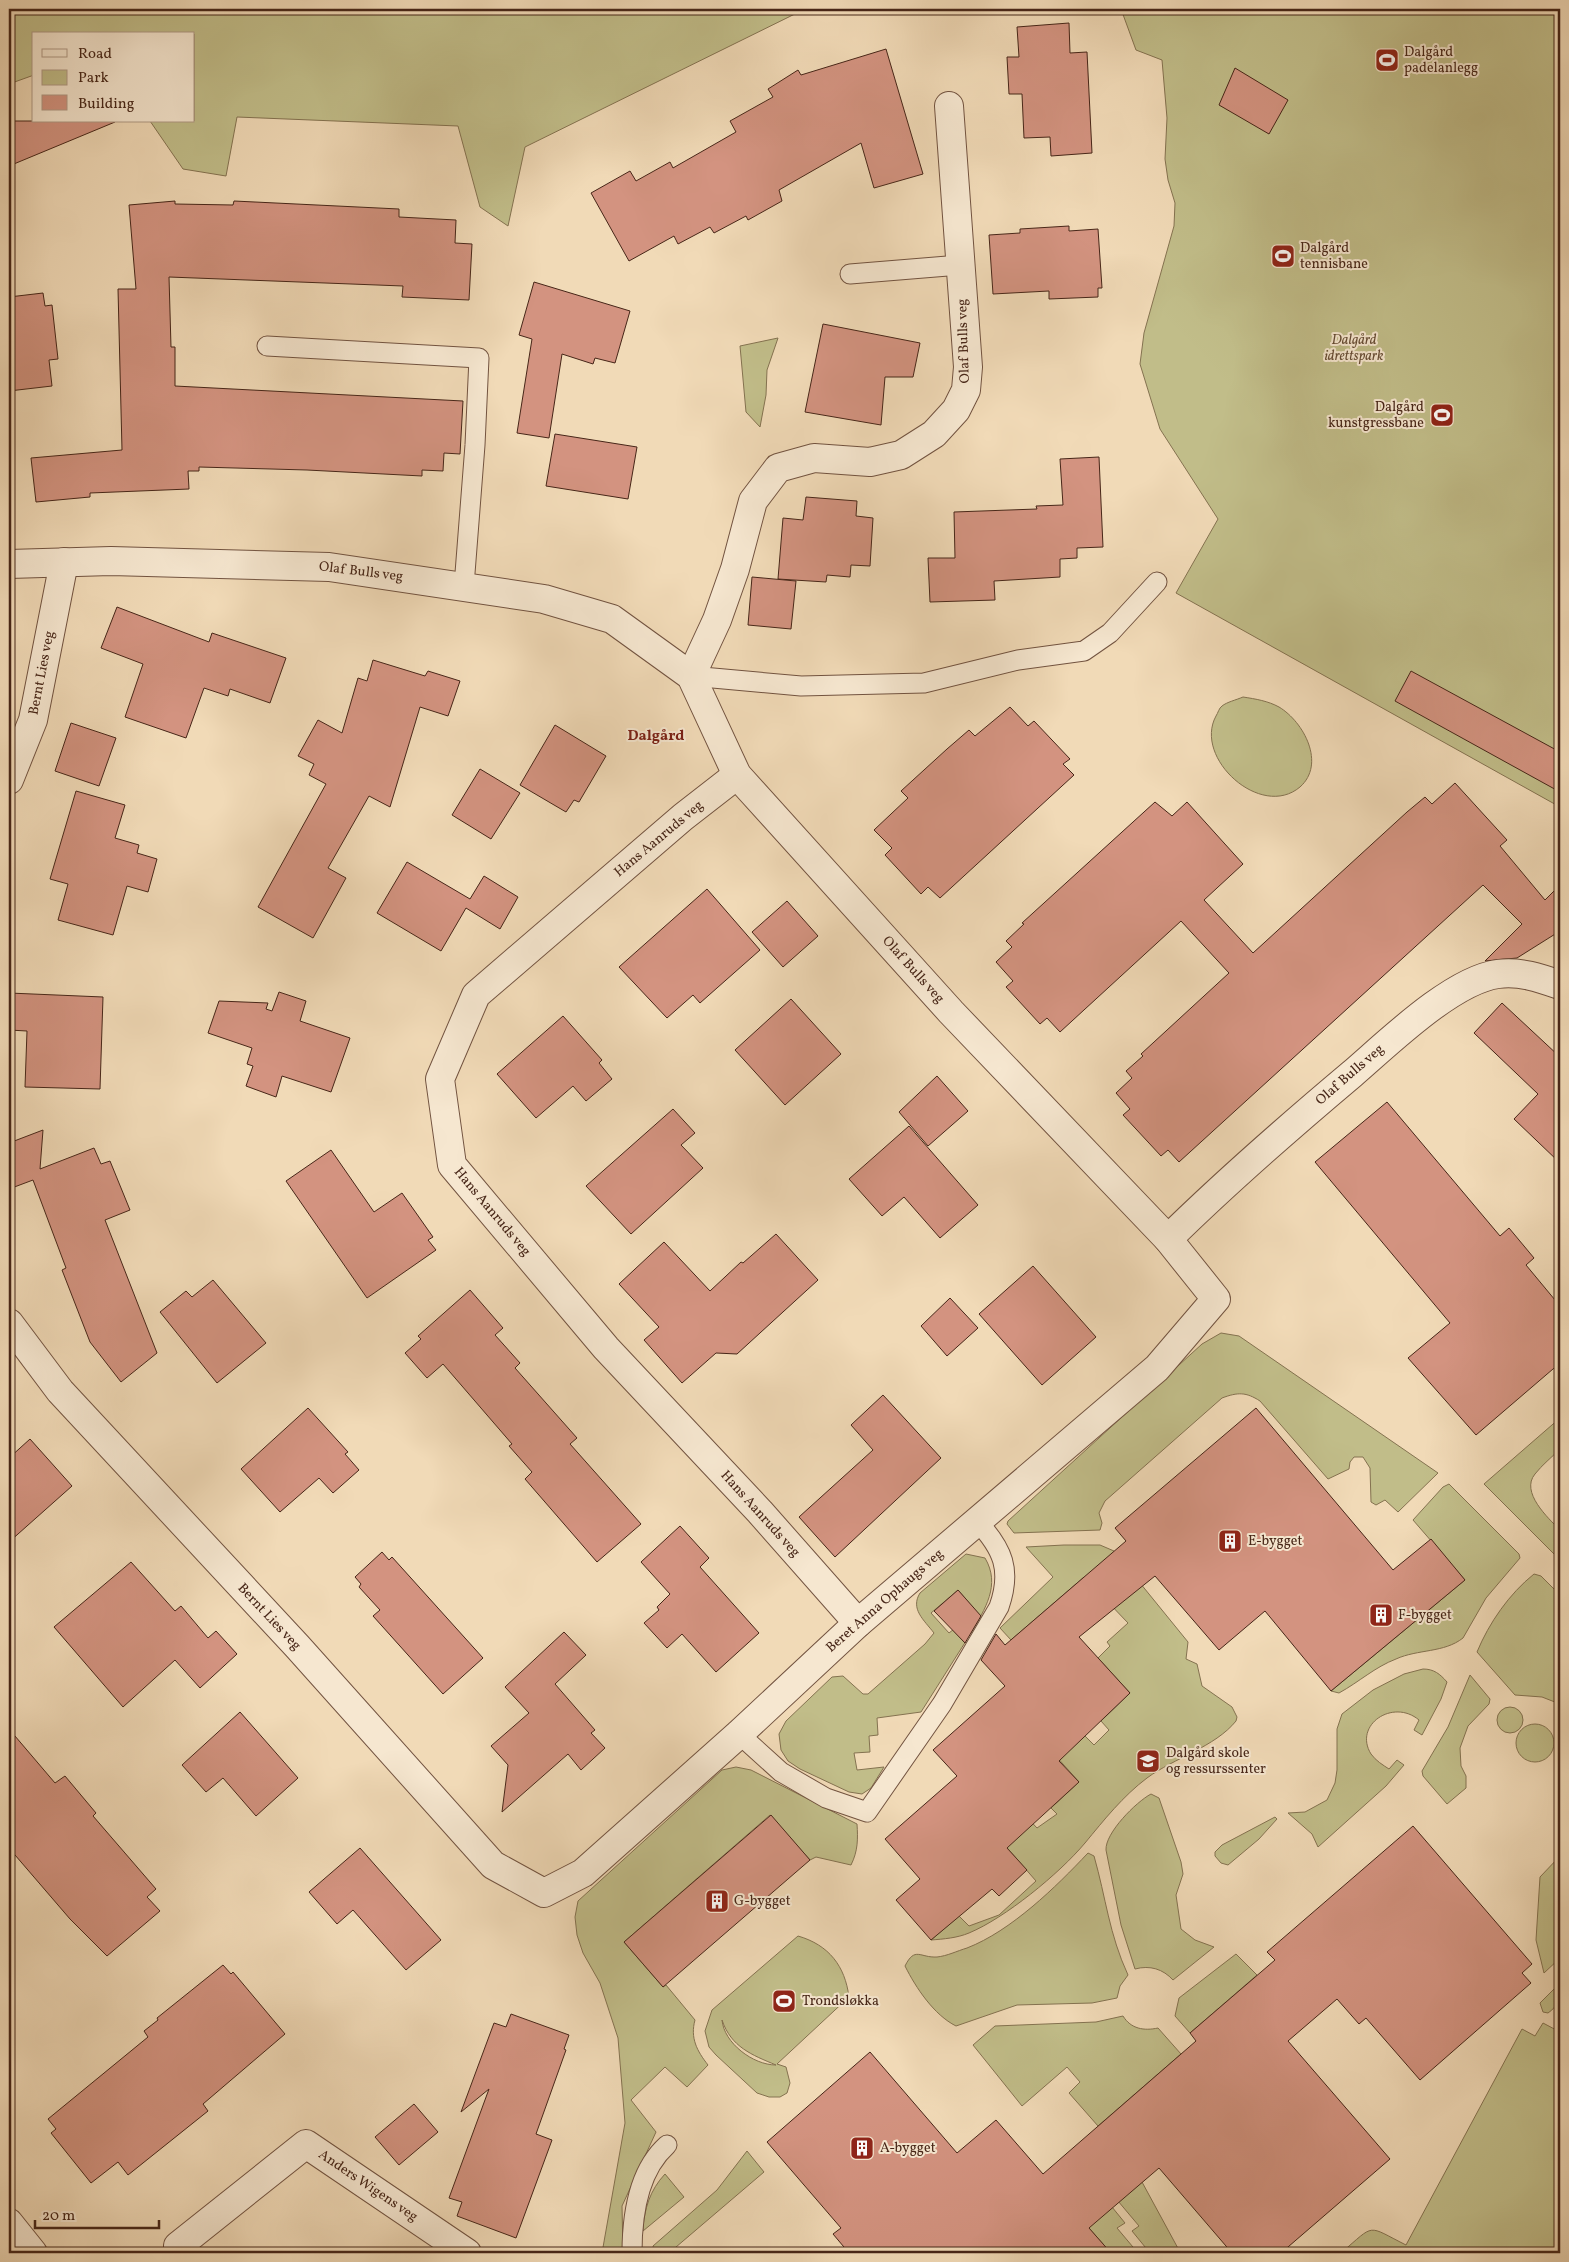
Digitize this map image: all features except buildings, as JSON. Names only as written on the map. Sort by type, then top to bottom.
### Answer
[{"type":"street","name":"Olaf Bulls veg","points":[[691,676],[717,620],[735,569],[753,501],[778,468],[814,458],[870,462],[901,455],[934,434],[956,410],[966,390],[968,367],[949,106]]},
{"type":"street","name":"Olaf Bulls veg","points":[[9,564],[112,561],[329,567],[544,599],[612,619],[691,676],[737,775],[951,1012],[1168,1239],[1216,1299]]},
{"type":"street","name":"Bernt Lies veg","points":[[9,780],[33,720],[64,562]]},
{"type":"street","name":"Hans Aanruds veg","points":[[737,775],[683,817],[476,995],[440,1079],[452,1165],[606,1348],[760,1512],[858,1623]]},
{"type":"street","name":"Olaf Bulls veg","points":[[1168,1239],[1250,1161],[1396,1035],[1456,990],[1497,974],[1530,974],[1560,985]]},
{"type":"street","name":"Beret Anna Ophaugs veg","points":[[544,1893],[583,1873],[739,1734],[858,1623],[1157,1368],[1216,1299]]},
{"type":"street","name":"Bernt Lies veg","points":[[9,1323],[60,1391],[297,1646],[493,1865],[544,1893]]},
{"type":"street","name":"Anders Wigens veg","points":[[178,2246],[306,2144],[467,2253]]},
{"type":"street","points":[[9,2224],[32,2253]]},
{"type":"lane","points":[[850,274],[960,265]]},
{"type":"lane","points":[[267,346],[479,358],[476,445],[464,586]]},
{"type":"lane","points":[[691,676],[800,686],[924,683],[1018,660],[1084,651],[1110,633],[1158,582]]},
{"type":"lane","points":[[739,1734],[781,1772],[826,1798],[867,1812],[942,1704],[1000,1607],[1005,1590],[1005,1569],[995,1540],[977,1521]]},
{"type":"lane","points":[[632,2253],[633,2213],[643,2181],[661,2150],[667,2145]]},
{"type":"green space","points":[[9,9],[805,9],[525,147],[508,226],[480,207],[458,126],[237,117],[226,176],[183,169],[151,122],[195,122],[195,32],[32,32],[32,76],[9,84]]},
{"type":"green space","points":[[974,9],[1011,9],[994,14]]},
{"type":"green space","name":"Dalgård idrettspark","points":[[1121,9],[1560,9],[1560,807],[1176,593],[1218,519],[1160,429],[1140,364],[1144,333],[1174,226],[1175,203],[1168,180],[1165,159],[1167,118],[1162,60],[1136,50]]},
{"type":"green space","points":[[778,338],[767,370],[766,395],[760,427],[746,412],[740,346]]},
{"type":"green space","points":[[1243,697],[1257,699],[1279,707],[1288,714],[1303,733],[1309,744],[1311,767],[1308,778],[1300,787],[1284,795],[1267,796],[1250,790],[1235,780],[1222,766],[1214,749],[1211,732],[1219,709],[1229,702]]},
{"type":"green space","points":[[1221,1333],[1239,1336],[1438,1473],[1398,1512],[1385,1500],[1376,1505],[1371,1502],[1370,1468],[1363,1457],[1354,1457],[1350,1462],[1349,1469],[1328,1479],[1260,1401],[1250,1396],[1237,1394],[1222,1398],[1105,1501],[1099,1513],[1102,1523],[1100,1530],[1014,1533],[1007,1524],[1008,1521],[1202,1344]]},
{"type":"green space","points":[[1560,1418],[1560,1449],[1535,1474],[1531,1481],[1531,1489],[1537,1504],[1560,1530],[1560,1560],[1484,1484]]},
{"type":"green space","points":[[1449,1484],[1519,1554],[1520,1558],[1486,1598],[1463,1638],[1456,1643],[1396,1659],[1381,1666],[1339,1693],[1331,1691],[1465,1580],[1413,1520],[1443,1487]]},
{"type":"green space","points":[[1100,1545],[1114,1551],[1188,1642],[1186,1659],[1197,1664],[1202,1686],[1232,1707],[1237,1717],[1236,1721],[1217,1738],[1158,1771],[1138,1785],[1061,1868],[1015,1906],[969,1933],[946,1939],[931,1940],[959,1916],[969,1926],[999,1915],[1036,1881],[996,1835],[1022,1812],[1037,1828],[1057,1814],[1051,1808],[1079,1782],[1047,1746],[1072,1723],[1094,1745],[1109,1730],[1101,1721],[1130,1693],[1098,1658],[1110,1646],[1107,1642],[1128,1623],[1084,1577],[1011,1640],[1000,1628],[1053,1577],[1026,1547]]},
{"type":"green space","points":[[966,1554],[985,1558],[990,1568],[992,1578],[986,1606],[971,1633],[975,1610],[958,1590],[931,1613],[949,1633],[954,1629],[966,1641],[921,1712],[877,1718],[878,1735],[869,1736],[870,1752],[854,1753],[857,1770],[884,1767],[871,1788],[862,1794],[849,1792],[800,1769],[788,1761],[781,1750],[779,1734],[786,1721],[832,1677],[843,1676],[863,1694],[868,1694],[925,1644],[934,1633],[917,1609],[917,1599],[920,1593]]},
{"type":"green space","points":[[1534,1574],[1541,1576],[1560,1595],[1560,1704],[1542,1697],[1515,1695],[1477,1652],[1487,1630],[1508,1600]]},
{"type":"green space","points":[[1423,1669],[1436,1673],[1447,1682],[1441,1699],[1422,1735],[1414,1730],[1419,1720],[1409,1714],[1388,1713],[1378,1718],[1371,1725],[1367,1733],[1367,1743],[1371,1754],[1389,1769],[1397,1760],[1404,1765],[1386,1786],[1318,1847],[1312,1834],[1288,1813],[1305,1812],[1327,1800],[1335,1783],[1337,1770],[1337,1729],[1342,1714],[1373,1690],[1404,1674]]},
{"type":"green space","points":[[1470,1675],[1490,1699],[1489,1704],[1468,1726],[1460,1748],[1461,1766],[1466,1776],[1466,1788],[1447,1804],[1423,1776],[1422,1771],[1448,1727]]},
{"type":"green space","points":[[1510,1707],[1519,1711],[1523,1720],[1519,1729],[1510,1733],[1501,1729],[1497,1720],[1501,1711]]},
{"type":"green space","points":[[1535,1724],[1549,1729],[1554,1743],[1549,1757],[1535,1762],[1521,1757],[1516,1743],[1521,1729]]},
{"type":"green space","points":[[736,1767],[751,1770],[857,1824],[855,1855],[851,1865],[816,1857],[810,1860],[770,1815],[624,1942],[663,1987],[666,1985],[695,2020],[694,2038],[701,2055],[708,2065],[687,2087],[665,2067],[631,2100],[656,2132],[622,2206],[623,2253],[602,2253],[625,2123],[618,2038],[600,1983],[583,1953],[577,1935],[575,1917],[578,1901],[722,1770]]},
{"type":"green space","points":[[1151,1794],[1159,1798],[1181,1862],[1183,1874],[1176,1895],[1181,1929],[1195,1940],[1214,1947],[1173,1980],[1165,1973],[1156,1969],[1146,1967],[1135,1969],[1121,1925],[1106,1850],[1110,1835],[1122,1819],[1137,1804]]},
{"type":"green space","points":[[1275,1817],[1277,1819],[1259,1839],[1228,1865],[1221,1863],[1215,1856],[1215,1852],[1222,1845]]},
{"type":"green space","points":[[1088,1853],[1094,1856],[1116,1945],[1128,1975],[1120,1986],[1117,1998],[1092,2003],[1017,2005],[956,2026],[940,2015],[920,1992],[905,1966],[912,1956],[918,1954],[931,1957],[948,1955],[967,1948],[1000,1931],[1047,1894]]},
{"type":"green space","points":[[1560,1856],[1560,1958],[1544,1973],[1536,1940],[1540,1877]]},
{"type":"green space","name":"Trondsløkka","points":[[798,1936],[818,1945],[834,1958],[844,1976],[849,1997],[777,2064],[786,2067],[790,2083],[787,2093],[780,2097],[769,2097],[757,2093],[709,2047],[705,2031],[712,2010]],"holes":[[[722,2020],[726,2029],[743,2049],[776,2065],[758,2061],[741,2051],[728,2037]]]},
{"type":"green space","points":[[1236,1954],[1257,1975],[1190,2033],[1175,2016],[1179,1998]]},
{"type":"green space","points":[[1560,1983],[1557,2004],[1548,2013],[1543,2012],[1540,2003]]},
{"type":"green space","points":[[1123,2016],[1130,2024],[1138,2028],[1158,2028],[1181,2054],[1098,2126],[1069,2093],[1080,2082],[1067,2067],[1022,2106],[973,2045],[995,2026],[1096,2022]]},
{"type":"green space","points":[[1543,2023],[1560,2032],[1560,2253],[1341,2253],[1360,2236],[1372,2230],[1406,2245],[1522,2029],[1535,2036]]},
{"type":"green space","points":[[747,2151],[764,2172],[669,2253],[654,2253],[653,2246],[717,2190]]},
{"type":"green space","points":[[665,2174],[684,2197],[643,2231],[649,2200],[655,2187]]},
{"type":"green space","points":[[1142,2182],[1179,2253],[1150,2253],[1132,2231],[1139,2226],[1118,2201]]},
{"type":"green space","points":[[1112,2207],[1125,2223],[1117,2228],[1138,2253],[1111,2253],[1088,2227]]},
{"type":"place","name":"Dalgård padelanlegg","points":[[1387,60]]},
{"type":"place","name":"Dalgård tennisbane","points":[[1283,256]]},
{"type":"place","name":"Dalgård kunstgressbane","points":[[1442,415]]},
{"type":"place","name":"E-bygget","points":[[1230,1541]]},
{"type":"place","name":"F-bygget","points":[[1381,1615]]},
{"type":"place","name":"Dalgård skole og ressurssenter","points":[[1148,1761]]},
{"type":"place","name":"G-bygget","points":[[717,1901]]},
{"type":"place","name":"Trondsløkka","points":[[784,2001]]},
{"type":"place","name":"A-bygget","points":[[862,2148]]},
{"type":"district","name":"Dalgård","points":[[656,736]]}]
